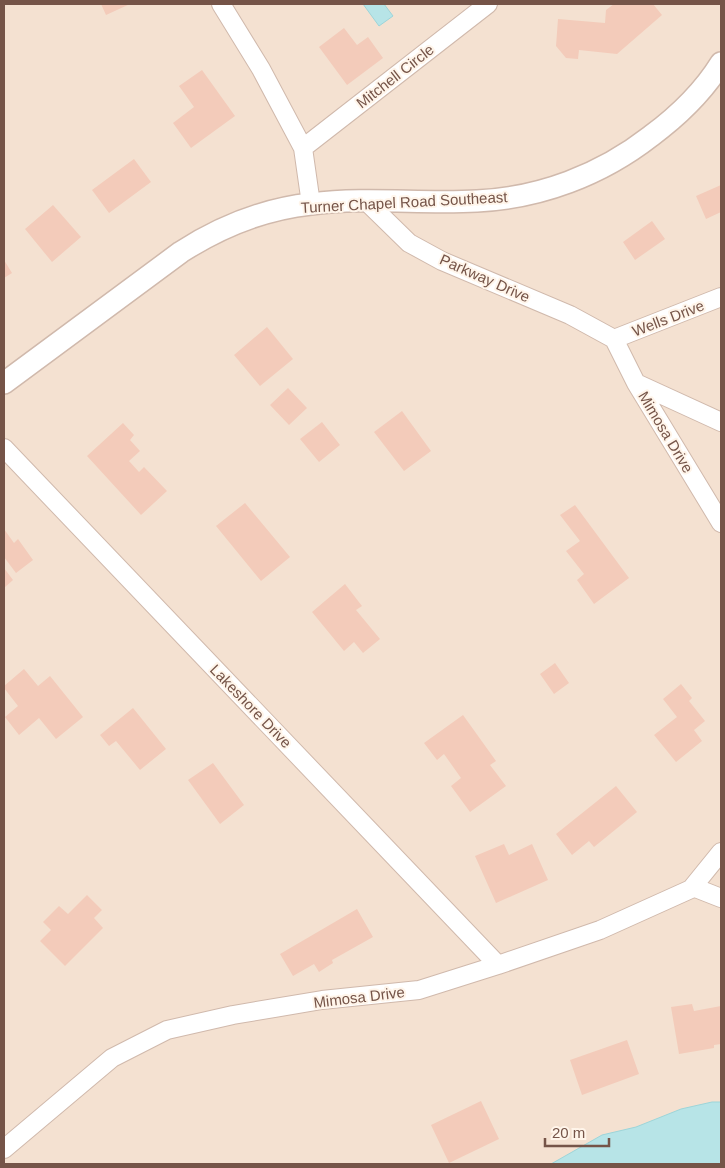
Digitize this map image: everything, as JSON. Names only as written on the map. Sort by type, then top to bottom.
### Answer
[{"type":"street","points":[[221,4],[261,69],[303,148],[311,204]]},
{"type":"street","name":"Mitchell Circle","points":[[303,148],[488,4]]},
{"type":"street","name":"Turner Chapel Road Southeast","points":[[4,383],[173,257],[205,237],[257,215],[311,204],[366,201],[476,201],[510,198],[546,190],[578,178],[620,158],[667,124],[688,105],[721,63]]},
{"type":"street","name":"Parkway Drive","points":[[366,201],[409,243],[451,265],[570,315],[614,339]]},
{"type":"street","name":"Wells Drive","points":[[614,339],[721,298]]},
{"type":"street","name":"Mimosa Drive","points":[[614,339],[636,384],[721,523]]},
{"type":"street","points":[[636,384],[721,422]]},
{"type":"street","name":"Lakeshore Drive","points":[[4,448],[498,965]]},
{"type":"street","name":"Mimosa Drive","points":[[4,1149],[112,1058],[167,1030],[233,1015],[322,1000],[419,990],[498,965],[600,930],[691,890],[721,852]]},
{"type":"street","points":[[693,887],[721,898]]},
{"type":"shaded area","points":[[4,4],[721,4],[721,1164],[4,1164]]},
{"type":"water","points":[[363,4],[384,4],[393,16],[379,26]]},
{"type":"water","points":[[712,1102],[721,1102],[721,1164],[551,1164],[602,1135],[636,1127],[681,1109]]},
{"type":"building","points":[[101,4],[130,4],[106,15]]},
{"type":"building","points":[[614,4],[653,4],[662,15],[617,54],[579,50],[578,59],[566,58],[556,46],[558,19],[605,23],[606,10]]},
{"type":"building","points":[[344,28],[357,45],[368,37],[383,58],[347,85],[319,47]]},
{"type":"building","points":[[202,70],[235,116],[191,148],[173,123],[194,107],[179,86]]},
{"type":"building","points":[[134,159],[151,182],[109,213],[92,190]]},
{"type":"building","points":[[721,185],[721,212],[706,219],[696,196]]},
{"type":"building","points":[[53,205],[81,237],[52,262],[25,229]]},
{"type":"building","points":[[652,221],[665,239],[635,260],[623,242]]},
{"type":"building","points":[[4,260],[12,273],[4,278]]},
{"type":"building","points":[[267,327],[293,359],[260,386],[234,355]]},
{"type":"building","points":[[288,388],[307,408],[289,425],[270,405]]},
{"type":"building","points":[[402,411],[431,451],[404,471],[374,432]]},
{"type":"building","points":[[322,422],[340,445],[319,462],[300,439]]},
{"type":"building","points":[[123,423],[134,435],[130,440],[140,451],[129,461],[139,472],[144,467],[167,491],[141,515],[87,456]]},
{"type":"building","points":[[245,503],[290,557],[261,581],[216,526]]},
{"type":"building","points":[[575,505],[629,578],[594,604],[577,580],[584,574],[566,551],[580,541],[560,515]]},
{"type":"building","points":[[4,529],[14,543],[18,539],[33,560],[16,573],[4,557]]},
{"type":"building","points":[[4,568],[13,580],[4,588]]},
{"type":"building","points":[[345,584],[362,606],[356,610],[380,639],[363,653],[354,642],[344,651],[312,612]]},
{"type":"building","points":[[555,663],[569,683],[554,694],[540,674]]},
{"type":"building","points":[[24,669],[38,686],[50,676],[83,717],[56,739],[39,718],[19,735],[5,717],[18,706],[4,686]]},
{"type":"building","points":[[681,684],[692,698],[689,701],[705,721],[694,730],[702,741],[676,762],[654,735],[677,717],[663,699]]},
{"type":"building","points":[[133,708],[166,749],[140,770],[116,741],[109,746],[100,735]]},
{"type":"building","points":[[463,715],[496,761],[490,765],[506,786],[470,812],[451,786],[461,778],[444,754],[437,760],[424,743]]},
{"type":"building","points":[[213,763],[244,805],[220,824],[188,780]]},
{"type":"building","points":[[616,786],[637,812],[594,847],[589,841],[572,855],[556,834]]},
{"type":"building","points":[[504,844],[509,855],[532,844],[548,880],[496,903],[475,856]]},
{"type":"building","points":[[87,895],[102,910],[94,918],[103,928],[65,966],[40,941],[51,930],[43,922],[59,906],[68,914]]},
{"type":"building","points":[[357,909],[373,937],[332,960],[333,963],[319,972],[314,964],[293,976],[280,954]]},
{"type":"building","points":[[692,1004],[694,1011],[721,1006],[721,1044],[714,1045],[714,1048],[679,1054],[671,1007]]},
{"type":"building","points":[[627,1040],[639,1074],[582,1095],[570,1060]]},
{"type":"building","points":[[481,1101],[499,1139],[449,1163],[431,1125]]}]
